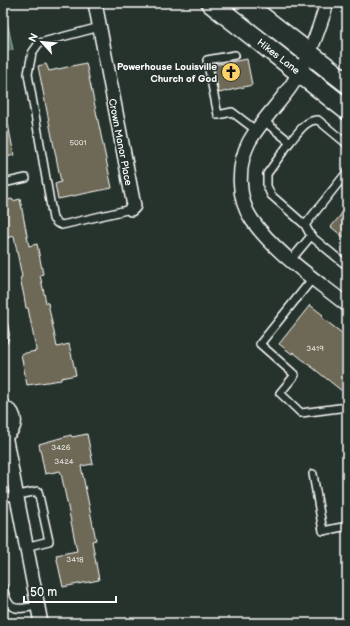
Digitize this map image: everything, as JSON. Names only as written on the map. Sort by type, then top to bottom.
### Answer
[{"type":"street","name":"Crown Manor Place","points":[[95,3],[134,206],[131,209]]},
{"type":"street","name":"Hikes Lane","points":[[211,3],[347,110]]},
{"type":"street","name":"Hikes Lane","points":[[244,3],[347,83]]},
{"type":"street","points":[[326,3],[309,52],[292,86],[261,126],[244,153],[240,178],[242,197],[252,220],[291,260],[347,305]]},
{"type":"street","points":[[3,406],[12,413],[15,422],[10,432],[4,436],[9,497],[26,547],[41,623]]},
{"type":"lane","points":[[100,27],[39,43],[32,53],[28,74],[53,218],[57,223],[62,225],[131,209]]},
{"type":"lane","points":[[235,55],[207,60],[218,115],[232,112],[290,142]]},
{"type":"lane","points":[[347,144],[318,120],[314,120],[309,122],[290,142],[267,174],[267,186],[271,195],[305,225],[311,236],[347,266]]},
{"type":"lane","points":[[305,225],[347,172]]},
{"type":"lane","points":[[3,182],[26,178]]},
{"type":"lane","points":[[291,260],[311,236]]},
{"type":"lane","points":[[313,278],[260,344],[295,375],[280,393],[301,413],[347,407]]},
{"type":"lane","points":[[3,324],[5,335],[3,341]]},
{"type":"lane","points":[[313,474],[323,531],[347,526]]},
{"type":"lane","points":[[9,497],[38,491],[49,541],[26,547]]},
{"type":"lane","points":[[3,587],[5,598],[11,606],[20,609],[37,606]]},
{"type":"green space","points":[[6,16],[13,50],[3,52],[3,17]]},
{"type":"building","name":"Powerhouse Louisville Church of God","points":[[247,59],[252,85],[219,93],[213,65]]},
{"type":"building","points":[[86,63],[112,188],[58,199],[55,184],[61,182],[38,66],[46,64],[49,71]]},
{"type":"building","points":[[3,124],[8,124],[14,155],[3,158]]},
{"type":"building","points":[[12,199],[13,201],[20,199],[29,246],[37,244],[43,274],[40,275],[46,303],[48,303],[57,347],[69,344],[76,375],[61,378],[61,380],[27,385],[21,354],[36,351],[36,349],[28,308],[26,308],[20,278],[22,277],[14,236],[3,239],[3,201]]},
{"type":"building","points":[[347,207],[347,240],[331,227]]},
{"type":"building","points":[[310,305],[323,315],[321,317],[347,337],[347,395],[293,352],[292,354],[279,344]]},
{"type":"building","points":[[87,434],[93,464],[81,466],[96,540],[92,541],[99,580],[63,587],[56,555],[77,551],[61,473],[60,471],[45,474],[39,444],[71,435],[72,437]]},
{"type":"place","name":"Powerhouse Louisville Church of God","points":[[231,72]]}]
